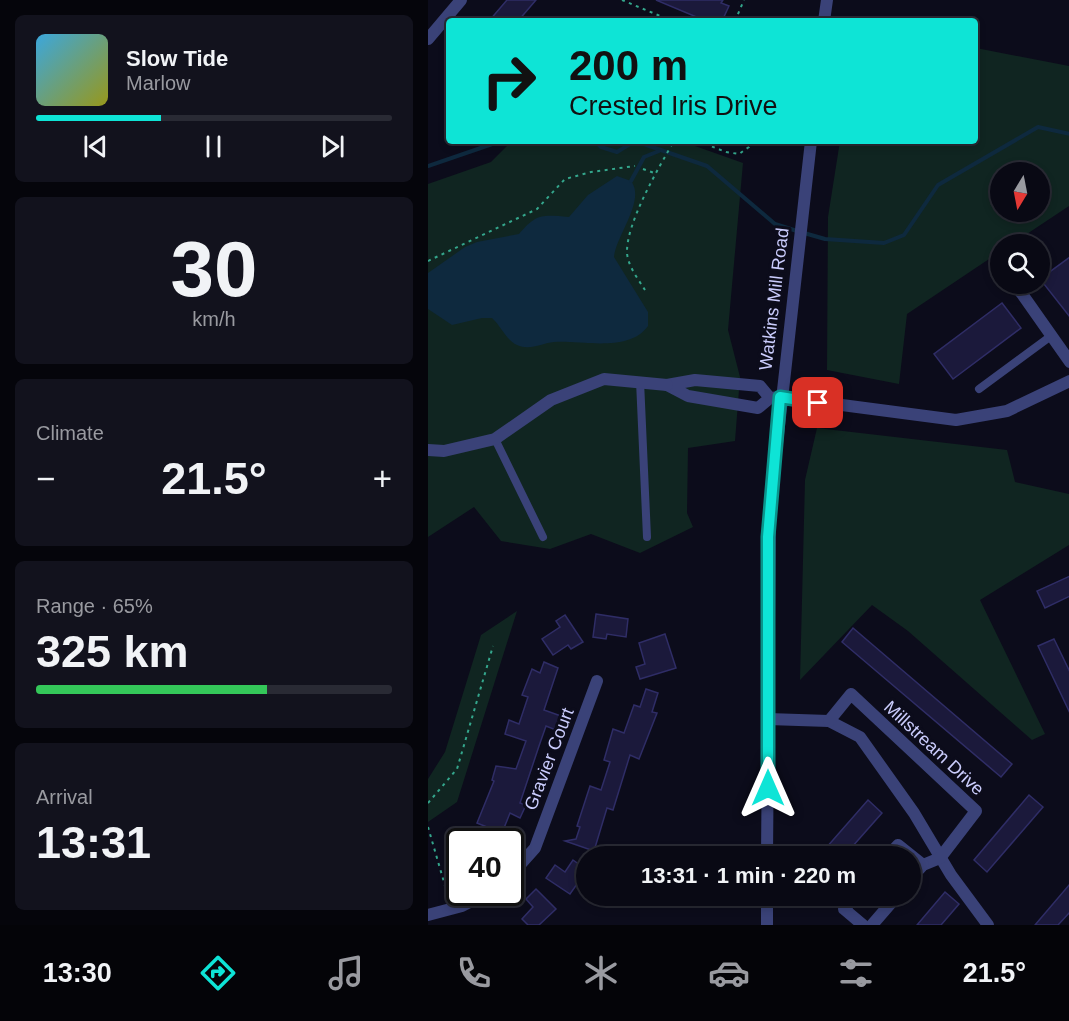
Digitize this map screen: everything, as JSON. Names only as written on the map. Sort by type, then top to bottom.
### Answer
[{"type":"street","points":[[428,39],[461,0]]},
{"type":"street","points":[[824,18],[827,0]]},
{"type":"street","name":"Watkins Mill Road","points":[[767,846],[768,537],[775,397],[796,265],[811,144]]},
{"type":"street","points":[[1022,294],[1070,362]]},
{"type":"street","points":[[428,450],[444,451],[495,439],[551,400],[604,379],[667,385],[695,380],[760,386],[775,397],[956,420],[1007,411],[1070,381]]},
{"type":"street","points":[[667,385],[688,396],[758,408],[775,397]]},
{"type":"street","name":"Gravier Court","points":[[524,860],[535,848],[597,681]]},
{"type":"street","name":"Millstream Drive","points":[[829,721],[851,694],[976,810],[940,858]]},
{"type":"street","points":[[768,720],[829,721],[860,737],[914,813],[940,858],[988,925]]},
{"type":"street","points":[[923,865],[940,858]]},
{"type":"street","points":[[428,915],[457,906]]},
{"type":"street","points":[[767,906],[767,925]]},
{"type":"street","points":[[848,906],[845,909],[863,925]]},
{"type":"street","points":[[872,925],[888,906]]},
{"type":"lane","points":[[979,389],[1051,336]]},
{"type":"lane","points":[[640,381],[647,537]]},
{"type":"lane","points":[[495,439],[543,537]]},
{"type":"path","points":[[622,0],[664,18]]},
{"type":"path","points":[[736,18],[744,0]]},
{"type":"path","points":[[645,290],[629,263],[627,248],[637,216],[672,144]]},
{"type":"path","points":[[706,144],[726,152],[739,154],[749,147],[750,144]]},
{"type":"path","points":[[428,261],[537,209],[565,179],[591,172],[635,166]]},
{"type":"path","points":[[643,168],[657,174]]},
{"type":"path","points":[[428,803],[456,769],[493,646]]},
{"type":"path","points":[[428,827],[452,908]]},
{"type":"green space","points":[[978,48],[1069,66],[1069,206],[1050,219],[1050,162],[990,162],[990,222],[1045,222],[1027,234],[990,234],[990,258],[907,314],[899,384],[827,370],[828,217],[840,144],[978,144]]},
{"type":"green space","points":[[509,144],[689,144],[743,163],[728,330],[740,377],[735,441],[688,448],[687,513],[693,527],[640,553],[591,534],[550,549],[501,541],[474,507],[428,537],[428,184],[491,162]]},
{"type":"green space","points":[[817,428],[1007,450],[1015,482],[1069,494],[1069,545],[980,600],[1045,734],[1032,740],[908,631],[872,605],[800,680],[805,480]]},
{"type":"green space","points":[[517,611],[457,802],[428,822],[428,779],[445,752],[481,635]]},
{"type":"water","points":[[617,176],[631,181],[635,189],[633,208],[614,257],[648,312],[648,326],[640,334],[629,340],[617,342],[554,342],[522,347],[510,340],[492,318],[452,325],[428,309],[428,273],[465,247],[477,242],[519,234],[531,222],[541,217],[569,217],[588,195]]},
{"type":"building","points":[[507,0],[536,0],[521,18],[492,18]]},
{"type":"building","points":[[656,0],[723,0],[721,3],[729,6],[723,18],[699,18]]},
{"type":"building","points":[[1070,257],[1070,317],[1050,292],[1050,272]]},
{"type":"building","points":[[1002,303],[1021,328],[953,379],[934,354]]},
{"type":"building","points":[[1070,576],[1070,596],[1045,608],[1037,591]]},
{"type":"building","points":[[596,614],[628,619],[626,637],[607,634],[606,639],[593,637]]},
{"type":"building","points":[[565,615],[583,642],[571,649],[568,645],[553,655],[542,639],[560,627],[556,621]]},
{"type":"building","points":[[853,628],[1012,764],[1001,777],[842,642]]},
{"type":"building","points":[[665,634],[676,668],[640,679],[636,667],[645,664],[639,643]]},
{"type":"building","points":[[1054,639],[1070,672],[1070,713],[1038,646]]},
{"type":"building","points":[[544,662],[558,668],[544,710],[561,716],[556,730],[546,726],[520,803],[526,805],[520,818],[510,813],[504,828],[490,828],[477,823],[494,781],[492,780],[496,766],[516,769],[526,741],[505,734],[509,720],[519,724],[528,697],[522,695],[532,669],[540,673]]},
{"type":"building","points":[[646,689],[658,693],[652,712],[657,713],[639,759],[630,755],[613,810],[607,808],[596,846],[580,846],[565,841],[576,839],[580,827],[577,826],[590,786],[601,790],[610,762],[604,760],[613,729],[624,733],[634,705],[640,707]]},
{"type":"building","points":[[1029,795],[1043,807],[987,872],[974,860]]},
{"type":"building","points":[[868,800],[882,813],[853,846],[828,846]]},
{"type":"building","points":[[573,860],[576,862],[576,886],[570,894],[546,878],[555,865],[565,872]]},
{"type":"building","points":[[1070,884],[1070,912],[1058,925],[1035,925]]},
{"type":"building","points":[[536,889],[556,909],[539,925],[528,925],[522,919],[533,907],[526,899]]},
{"type":"building","points":[[945,892],[959,904],[941,925],[917,925]]},
{"type":"waterway","points":[[804,233],[825,239],[884,243],[904,235],[938,185],[1038,127],[1070,134]]},
{"type":"waterway","points":[[428,166],[492,144]]},
{"type":"waterway","points":[[598,144],[617,152],[630,144]]},
{"type":"waterway","points":[[644,144],[707,166],[775,224],[797,231]]},
{"type":"waterway","points":[[631,181],[644,157],[659,151]]},
{"type":"route","points":[[768,788],[768,537],[780,397],[818,403]]}]
